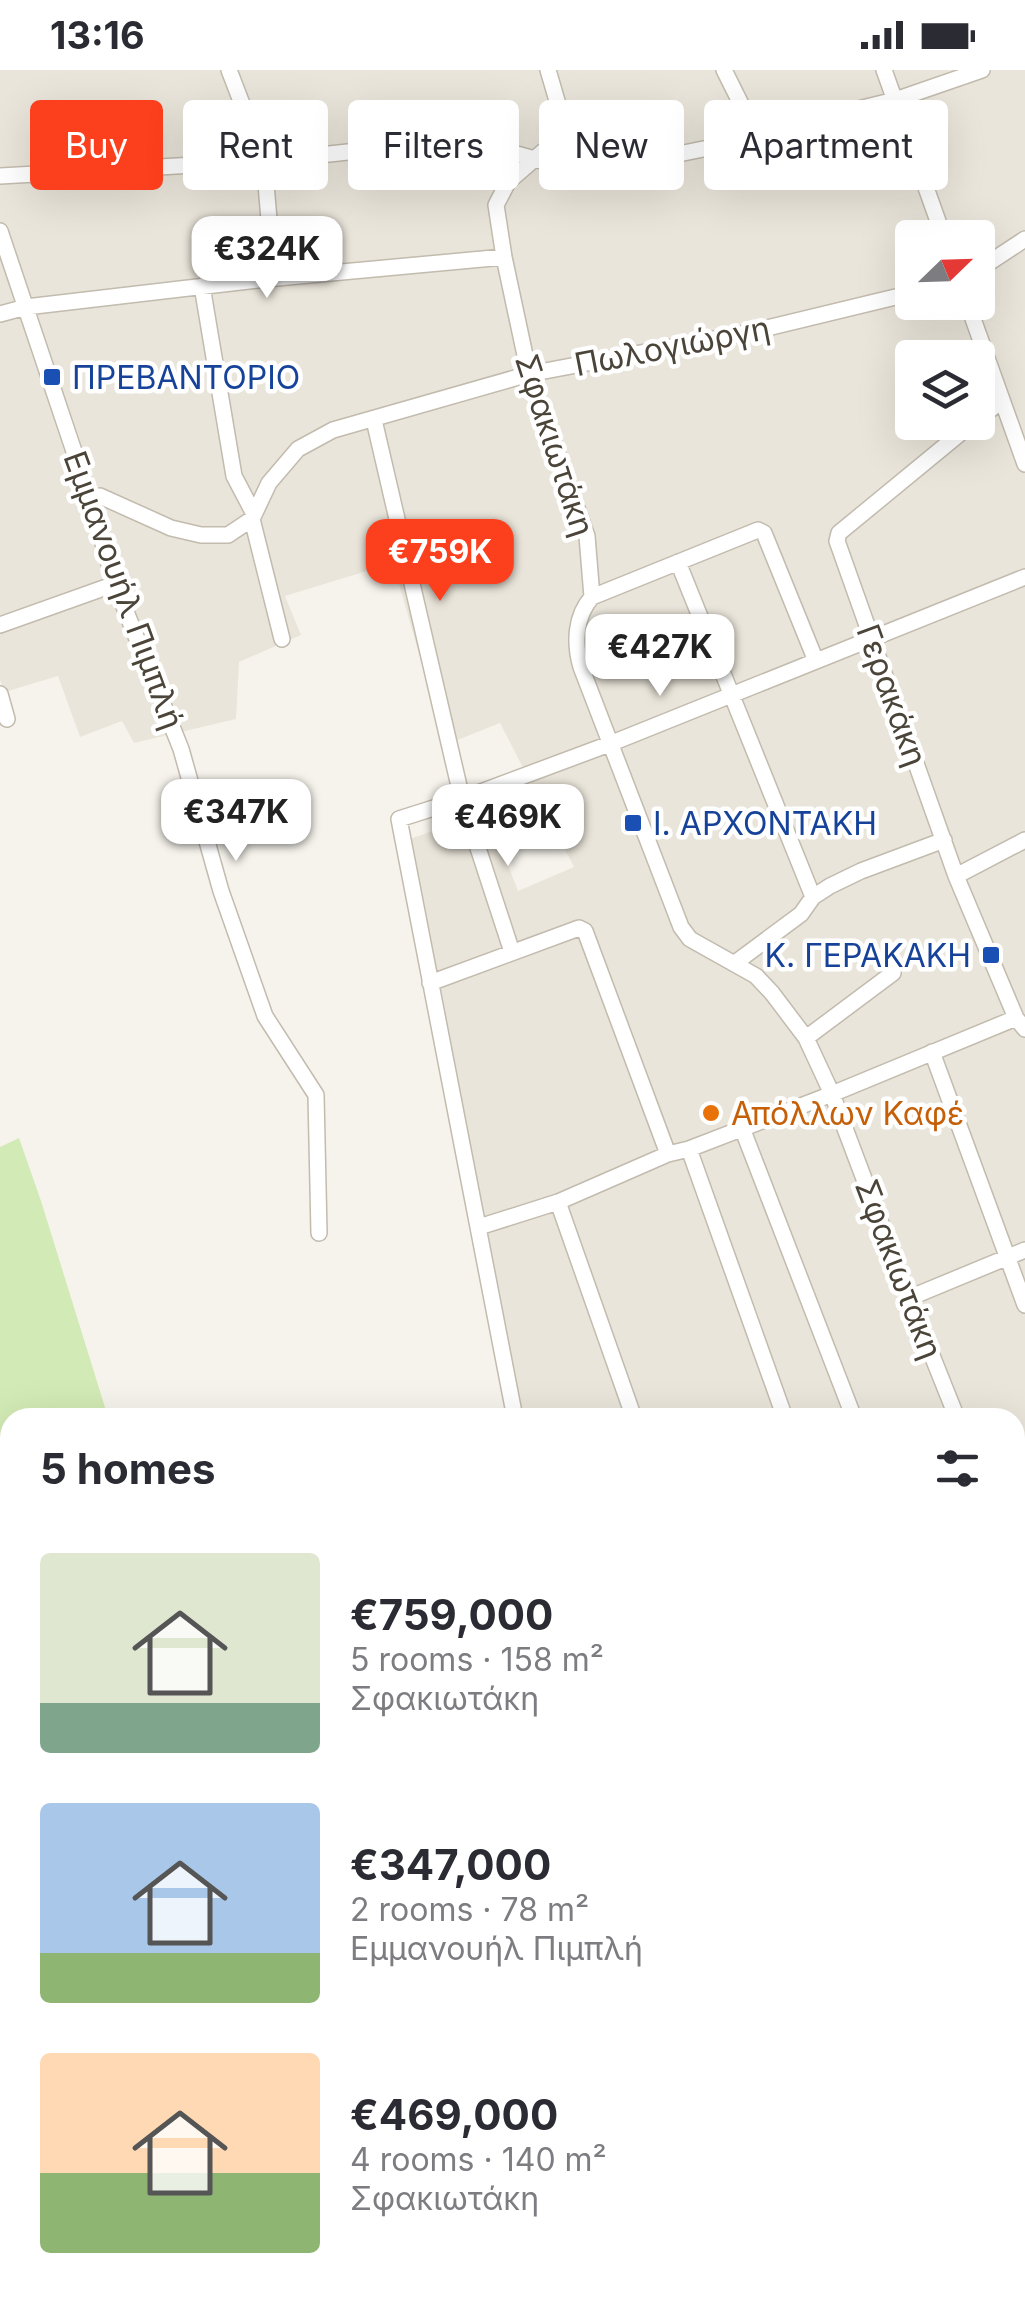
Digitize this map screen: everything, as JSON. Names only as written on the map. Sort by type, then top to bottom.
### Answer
[{"type":"street","points":[[229,70],[241,100]]},
{"type":"street","points":[[536,160],[557,130],[560,111],[548,70]]},
{"type":"street","points":[[724,70],[739,100]]},
{"type":"street","points":[[884,70],[894,100],[982,70]]},
{"type":"street","points":[[328,153],[450,141],[477,143],[567,168],[595,171],[704,149]]},
{"type":"street","name":"Σφακιωτάκη","points":[[536,160],[508,182],[496,205],[529,374],[587,536],[592,597],[584,607],[575,648],[681,927],[708,951],[756,976],[806,1038],[832,1094],[952,1408]]},
{"type":"street","points":[[0,176],[183,165]]},
{"type":"street","points":[[267,190],[274,278]]},
{"type":"street","points":[[927,190],[937,220]]},
{"type":"street","name":"Εµµανουήλ Πιµπλή","points":[[0,231],[115,584],[181,749],[221,891],[265,1016],[316,1095],[318,1233]]},
{"type":"street","points":[[995,258],[1025,238]]},
{"type":"street","points":[[0,314],[26,307],[202,286],[504,257]]},
{"type":"street","points":[[202,286],[234,476],[253,516],[282,639]]},
{"type":"street","name":"Πωλογιώργη","points":[[253,516],[269,484],[298,449],[333,430],[529,374],[751,332],[895,297]]},
{"type":"street","points":[[973,320],[1025,464]]},
{"type":"street","name":"Γερακάκη","points":[[995,406],[1002,400]]},
{"type":"street","points":[[374,420],[462,800],[512,952]]},
{"type":"street","name":"Γερακάκη","points":[[953,440],[839,533],[837,541],[956,876],[1020,1024]]},
{"type":"street","points":[[90,498],[100,496],[172,528],[201,535],[228,536],[253,516]]},
{"type":"street","points":[[592,597],[758,530],[816,661]]},
{"type":"street","points":[[678,562],[813,897]]},
{"type":"street","points":[[513,1408],[398,821],[612,743],[1025,577]]},
{"type":"street","points":[[0,625],[115,584]]},
{"type":"street","points":[[0,694],[7,719]]},
{"type":"street","points":[[735,963],[801,914],[813,897],[861,871],[944,840]]},
{"type":"street","points":[[956,876],[1025,840]]},
{"type":"street","points":[[430,983],[579,928],[585,931],[668,1154]]},
{"type":"street","points":[[806,1038],[893,973]]},
{"type":"street","points":[[479,1227],[558,1202],[668,1154],[832,1094],[932,1052],[1020,1024]]},
{"type":"street","points":[[932,1052],[1025,1305]]},
{"type":"street","points":[[742,1128],[850,1408]]},
{"type":"street","points":[[689,1148],[781,1408]]},
{"type":"street","points":[[558,1202],[630,1408]]},
{"type":"street","points":[[909,1298],[1025,1250]]},
{"type":"shaded area","points":[[0,70],[1025,70],[1025,1408],[517,1408],[398,843],[488,812],[518,891],[574,867],[500,723],[445,745],[393,563],[285,596],[301,635],[239,662],[236,719],[134,743],[122,721],[80,737],[58,676],[5,692],[0,680]]},
{"type":"green space","points":[[19,1138],[105,1408],[0,1408],[0,1147]]},
{"type":"place","name":"ΠΡΕΒΑΝΤΟΡΙΟ","points":[[52,377]]},
{"type":"place","name":"Ι. ΑΡΧΟΝΤΑΚΗ","points":[[633,823]]},
{"type":"place","name":"Κ. ΓΕΡΑΚΑΚΗ","points":[[991,955]]},
{"type":"place","name":"Απόλλων Καφέ","points":[[711,1113]]}]
